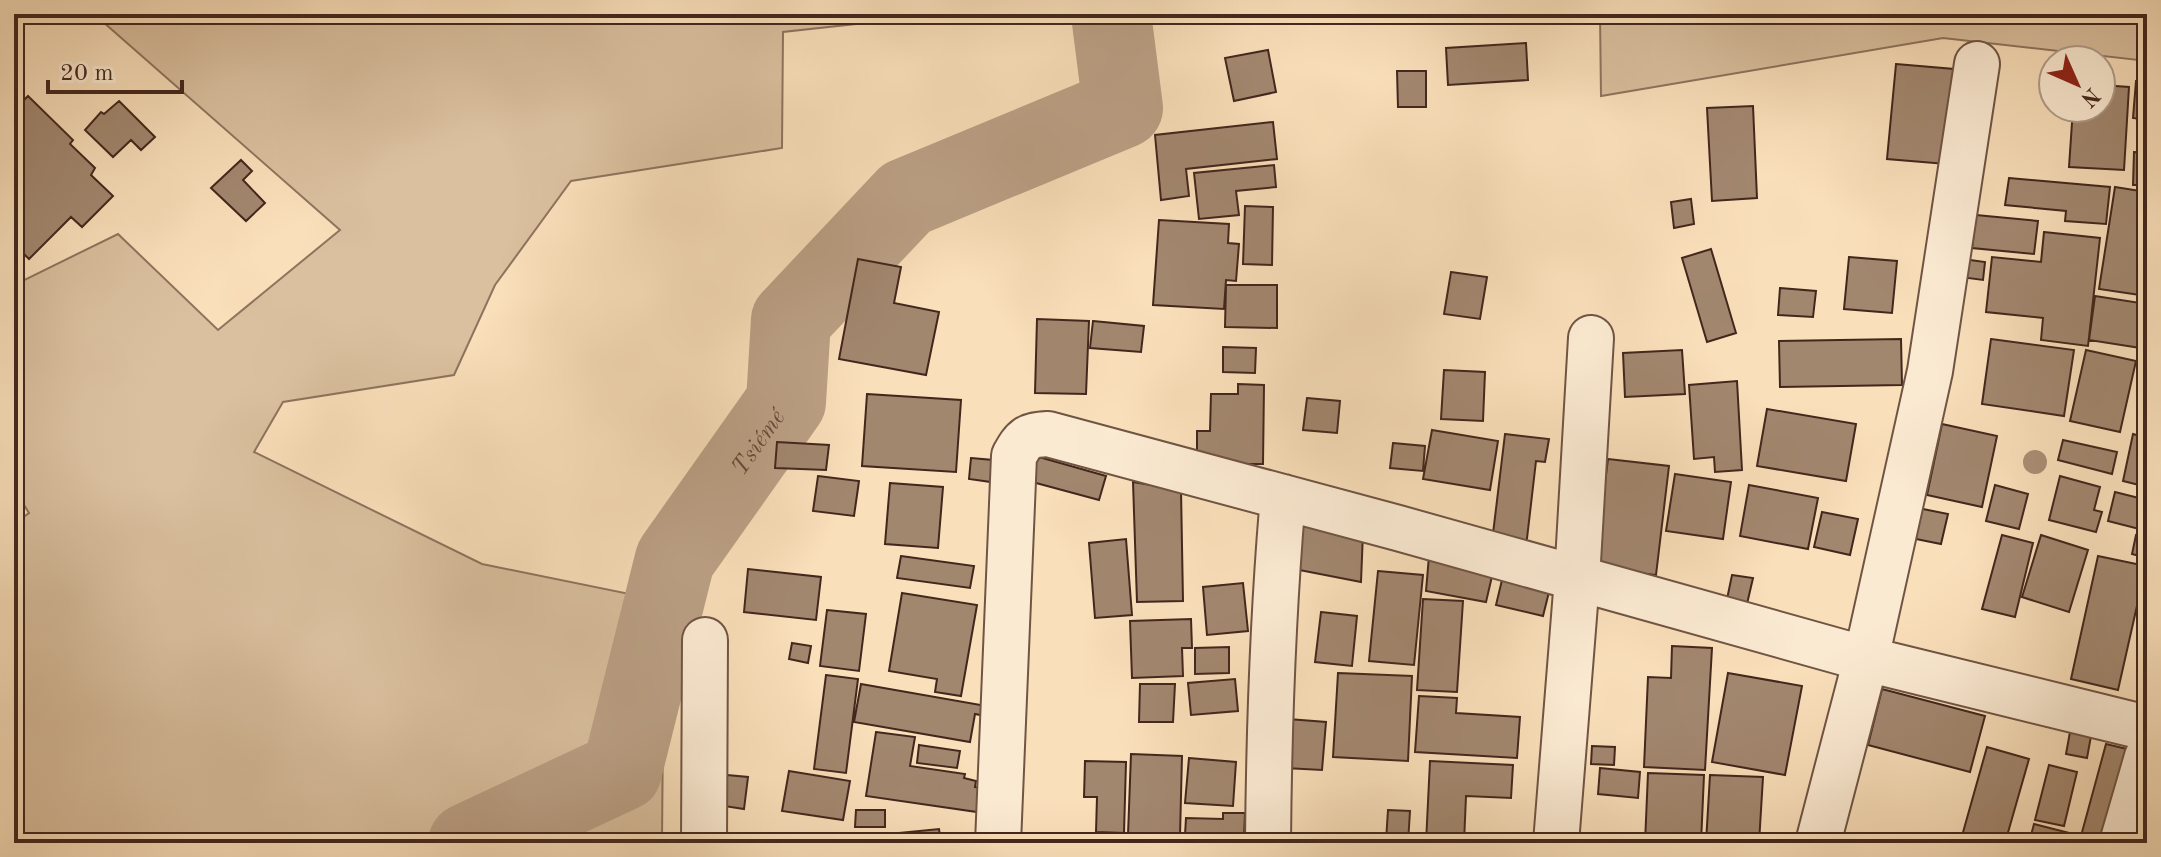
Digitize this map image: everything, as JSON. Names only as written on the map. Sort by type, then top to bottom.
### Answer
[{"type":"street","points":[[1818,843],[1866,659],[1930,371],[1977,64]]},
{"type":"street","points":[[1556,843],[1577,579],[1591,338]]},
{"type":"street","points":[[998,843],[1014,456],[1023,440],[1035,435],[1048,434],[1283,497],[1866,659],[2147,728]]},
{"type":"street","points":[[1268,843],[1269,713],[1283,497]]},
{"type":"street","points":[[704,843],[705,640]]},
{"type":"street","points":[[2122,843],[2147,757]]},
{"type":"shaded area","points":[[94,14],[948,14],[783,32],[782,148],[571,181],[495,285],[454,375],[283,402],[254,452],[482,564],[664,601],[662,843],[14,843],[14,524],[29,513],[14,489],[14,285],[118,234],[218,330],[340,230]]},
{"type":"shaded area","points":[[1600,14],[2147,14],[2147,61],[2117,58],[2117,44],[2037,44],[2037,49],[1943,38],[1601,96]]},
{"type":"building","points":[[1526,43],[1528,80],[1448,85],[1446,48]]},
{"type":"building","points":[[1268,50],[1276,92],[1234,101],[1225,58]]},
{"type":"building","points":[[1896,64],[1954,69],[1946,164],[1887,159]]},
{"type":"building","points":[[1397,71],[1426,71],[1426,107],[1398,107]]},
{"type":"building","points":[[2136,81],[2147,82],[2147,120],[2133,118]]},
{"type":"building","points":[[2117,86],[2129,87],[2124,170],[2069,167],[2072,124],[2117,124]]},
{"type":"building","points":[[28,96],[73,140],[70,144],[95,168],[91,175],[113,196],[82,227],[71,217],[29,259],[14,244],[14,110]]},
{"type":"building","points":[[119,101],[155,137],[141,150],[131,140],[113,157],[85,130],[101,112],[104,114]]},
{"type":"building","points":[[1753,106],[1757,198],[1712,201],[1707,108]]},
{"type":"building","points":[[1273,122],[1277,159],[1186,169],[1189,196],[1161,200],[1155,135]]},
{"type":"building","points":[[2134,152],[2147,153],[2147,185],[2133,185]]},
{"type":"building","points":[[241,160],[252,171],[243,180],[265,203],[246,221],[211,188]]},
{"type":"building","points":[[1274,165],[1276,187],[1236,191],[1239,215],[1199,219],[1194,173]]},
{"type":"building","points":[[2009,178],[2110,187],[2106,224],[2065,221],[2066,211],[2005,205]]},
{"type":"building","points":[[2115,187],[2147,192],[2147,296],[2099,289]]},
{"type":"building","points":[[1691,199],[1694,224],[1674,228],[1671,202]]},
{"type":"building","points":[[1245,206],[1273,207],[1272,265],[1243,264]]},
{"type":"building","points":[[1976,215],[2038,221],[2034,254],[1972,248]]},
{"type":"building","points":[[1159,220],[1229,224],[1228,243],[1239,244],[1236,281],[1226,280],[1224,309],[1153,305]]},
{"type":"building","points":[[2044,232],[2100,238],[2088,346],[2041,340],[2043,318],[1986,312],[1992,257],[2041,262]]},
{"type":"building","points":[[1711,249],[1736,333],[1707,342],[1682,258]]},
{"type":"building","points":[[1849,257],[1897,261],[1892,313],[1844,309]]},
{"type":"building","points":[[858,259],[901,267],[894,303],[939,312],[926,375],[839,359]]},
{"type":"building","points":[[1963,259],[1985,262],[1983,280],[1960,277]]},
{"type":"building","points":[[1451,272],[1487,277],[1480,319],[1444,314]]},
{"type":"building","points":[[1226,285],[1277,285],[1277,328],[1225,327]]},
{"type":"building","points":[[1780,288],[1816,291],[1813,317],[1778,315]]},
{"type":"building","points":[[2095,296],[2147,304],[2147,349],[2089,340]]},
{"type":"building","points":[[1037,319],[1089,321],[1086,394],[1035,393]]},
{"type":"building","points":[[1093,321],[1144,326],[1141,352],[1090,348]]},
{"type":"building","points":[[1901,339],[1902,385],[1780,387],[1779,341]]},
{"type":"building","points":[[1991,339],[2074,350],[2064,416],[1982,404]]},
{"type":"building","points":[[1223,347],[1256,348],[1255,373],[1223,372]]},
{"type":"building","points":[[1682,350],[1685,394],[1625,397],[1623,353]]},
{"type":"building","points":[[2086,350],[2136,361],[2120,432],[2070,421]]},
{"type":"building","points":[[1444,370],[1485,372],[1483,421],[1441,419]]},
{"type":"building","points":[[1737,381],[1742,470],[1715,472],[1714,457],[1694,459],[1689,385]]},
{"type":"building","points":[[1238,384],[1264,385],[1263,464],[1211,464],[1197,460],[1197,431],[1210,431],[1211,394],[1238,394]]},
{"type":"building","points":[[867,394],[961,400],[956,472],[862,466]]},
{"type":"building","points":[[1307,398],[1340,401],[1337,433],[1303,430]]},
{"type":"building","points":[[1767,409],[1856,424],[1846,481],[1757,466]]},
{"type":"building","points":[[1942,424],[1997,436],[1982,507],[1927,495]]},
{"type":"building","points":[[1432,430],[1498,441],[1490,490],[1423,479]]},
{"type":"building","points":[[1505,434],[1549,439],[1545,462],[1536,461],[1526,547],[1492,542]]},
{"type":"building","points":[[2133,434],[2147,438],[2147,487],[2123,481]]},
{"type":"building","points":[[2063,440],[2117,452],[2112,474],[2058,460]]},
{"type":"building","points":[[777,442],[829,445],[826,470],[775,468]]},
{"type":"building","points":[[1393,443],[1425,446],[1423,471],[1390,468]]},
{"type":"building","points":[[1032,455],[1106,476],[1099,500],[1025,480]]},
{"type":"building","points":[[971,458],[993,460],[991,482],[969,479]]},
{"type":"building","points":[[1608,459],[1669,466],[1656,575],[1594,568]]},
{"type":"building","points":[[1675,474],[1731,482],[1723,539],[1666,531]]},
{"type":"building","points":[[818,476],[859,481],[854,516],[813,511]]},
{"type":"building","points":[[2060,476],[2100,487],[2094,510],[2102,512],[2096,532],[2049,520]]},
{"type":"building","points":[[1133,482],[1181,490],[1183,601],[1137,602]]},
{"type":"building","points":[[890,483],[943,487],[938,548],[885,544]]},
{"type":"building","points":[[1749,485],[1818,498],[1808,549],[1740,536]]},
{"type":"building","points":[[1995,485],[2028,494],[2019,529],[1986,521]]},
{"type":"building","points":[[2115,492],[2147,500],[2147,531],[2108,521]]},
{"type":"building","points":[[1908,506],[1948,514],[1941,544],[1901,536]]},
{"type":"building","points":[[1822,512],[1858,519],[1850,555],[1814,547]]},
{"type":"building","points":[[1302,517],[1363,532],[1361,582],[1289,568]]},
{"type":"building","points":[[2002,535],[2033,543],[2015,617],[1982,609]]},
{"type":"building","points":[[2041,535],[2088,550],[2069,612],[2022,597]]},
{"type":"building","points":[[2136,535],[2147,538],[2147,558],[2132,554]]},
{"type":"building","points":[[1126,539],[1132,615],[1095,618],[1089,543]]},
{"type":"building","points":[[901,556],[974,566],[970,588],[897,578]]},
{"type":"building","points":[[1429,556],[1493,572],[1486,602],[1426,591]]},
{"type":"building","points":[[2098,556],[2146,566],[2118,690],[2071,679]]},
{"type":"building","points":[[748,569],[821,577],[816,620],[744,612]]},
{"type":"building","points":[[1378,571],[1423,575],[1414,665],[1369,661]]},
{"type":"building","points":[[1732,575],[1753,578],[1747,604],[1727,599]]},
{"type":"building","points":[[1502,580],[1549,592],[1543,616],[1496,605]]},
{"type":"building","points":[[1243,583],[1248,631],[1207,635],[1203,587]]},
{"type":"building","points":[[902,593],[977,605],[961,696],[935,692],[937,679],[889,671]]},
{"type":"building","points":[[1423,599],[1463,601],[1457,692],[1417,690]]},
{"type":"building","points":[[827,610],[866,614],[859,671],[820,666]]},
{"type":"building","points":[[1321,612],[1357,616],[1352,666],[1315,662]]},
{"type":"building","points":[[1191,619],[1192,648],[1182,648],[1183,676],[1132,678],[1130,621]]},
{"type":"building","points":[[792,643],[811,646],[808,663],[789,659]]},
{"type":"building","points":[[1672,646],[1712,648],[1705,770],[1644,767],[1648,677],[1671,678]]},
{"type":"building","points":[[1229,647],[1229,673],[1195,674],[1195,648]]},
{"type":"building","points":[[1338,673],[1412,676],[1408,761],[1333,757]]},
{"type":"building","points":[[1728,673],[1802,686],[1785,775],[1712,762]]},
{"type":"building","points":[[826,675],[858,679],[846,773],[814,769]]},
{"type":"building","points":[[1235,679],[1238,711],[1191,715],[1188,683]]},
{"type":"building","points":[[861,684],[992,707],[990,717],[975,714],[970,742],[854,722]]},
{"type":"building","points":[[1140,684],[1175,684],[1173,722],[1139,722]]},
{"type":"building","points":[[1882,689],[1985,716],[1970,772],[1868,745]]},
{"type":"building","points":[[1419,696],[1457,698],[1456,713],[1520,717],[1517,758],[1415,752]]},
{"type":"building","points":[[1288,719],[1326,722],[1322,770],[1285,768]]},
{"type":"building","points":[[876,732],[915,737],[910,766],[965,774],[964,778],[976,781],[975,787],[987,788],[984,813],[866,796]]},
{"type":"building","points":[[2070,732],[2091,736],[2087,758],[2066,754]]},
{"type":"building","points":[[2106,744],[2127,749],[2102,843],[2029,843],[2034,824],[2081,836]]},
{"type":"building","points":[[919,745],[960,751],[957,768],[917,763]]},
{"type":"building","points":[[1592,746],[1615,747],[1614,765],[1591,764]]},
{"type":"building","points":[[1987,747],[2029,759],[2005,843],[1960,843]]},
{"type":"building","points":[[1131,754],[1182,756],[1180,836],[1128,835]]},
{"type":"building","points":[[1189,758],[1236,762],[1233,806],[1185,803]]},
{"type":"building","points":[[1085,761],[1126,762],[1124,833],[1096,832],[1097,797],[1084,797]]},
{"type":"building","points":[[1430,761],[1513,765],[1511,798],[1466,796],[1464,843],[1426,843]]},
{"type":"building","points":[[2049,765],[2077,772],[2064,826],[2035,820]]},
{"type":"building","points":[[1600,768],[1640,772],[1638,798],[1598,794]]},
{"type":"building","points":[[789,771],[850,781],[843,820],[782,811]]},
{"type":"building","points":[[1648,773],[1704,775],[1701,843],[1645,843]]},
{"type":"building","points":[[727,775],[748,777],[744,809],[724,806]]},
{"type":"building","points":[[1710,775],[1763,777],[1759,843],[1706,843]]},
{"type":"building","points":[[856,810],[885,810],[885,827],[855,827]]},
{"type":"building","points":[[1388,810],[1410,811],[1408,843],[1386,841]]},
{"type":"building","points":[[1223,813],[1245,813],[1244,837],[1185,835],[1186,818],[1223,819]]},
{"type":"building","points":[[939,829],[941,843],[860,843],[859,837]]},
{"type":"waterway","name":"Tsiémé","points":[[468,843],[622,771],[675,559],[786,402],[791,320],[906,198],[1123,108],[1111,14]]}]
